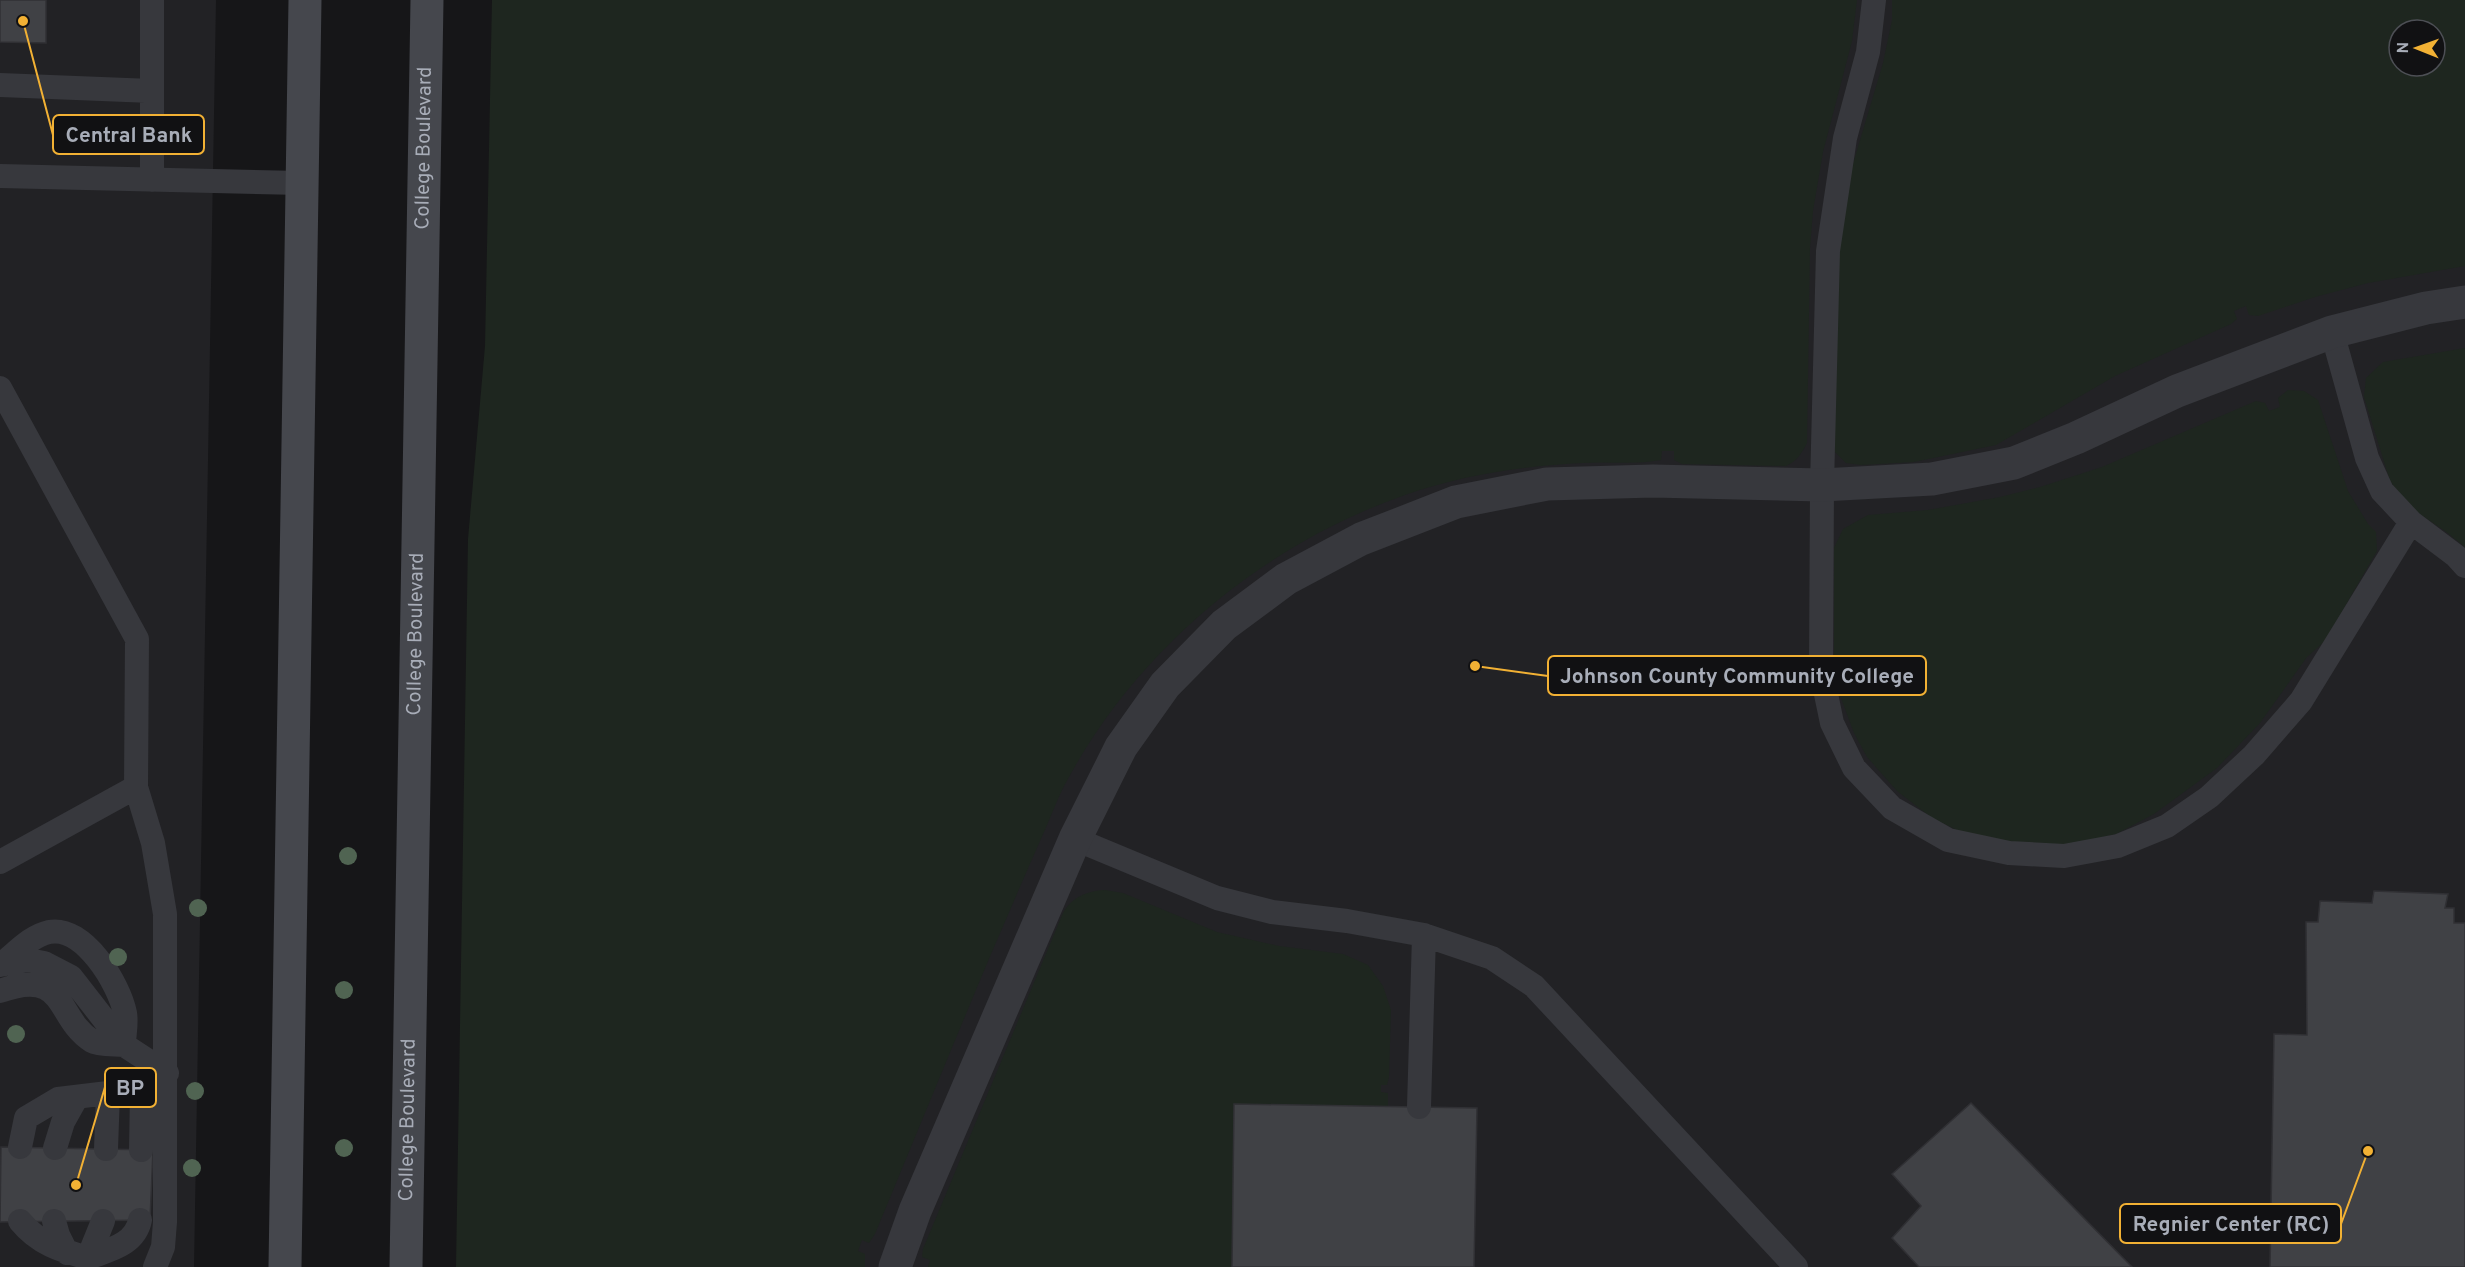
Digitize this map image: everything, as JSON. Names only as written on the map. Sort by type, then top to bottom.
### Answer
[{"type":"main road","points":[[285,1267],[305,0]]},
{"type":"main road","name":"College Boulevard","points":[[406,1267],[427,0]]},
{"type":"street","points":[[895,1267],[915,1211],[1075,839],[1121,747],[1165,685],[1224,625],[1277,585],[1361,539],[1456,502],[1547,484],[1653,481],[1822,485],[1932,479],[2014,463],[2076,438],[2177,391],[2332,333],[2426,308],[2465,302]]},
{"type":"lane","points":[[152,0],[152,180]]},
{"type":"lane","points":[[1874,0],[1868,52],[1845,138],[1828,251],[1822,485],[1821,670],[1832,723],[1854,768],[1892,808],[1948,840],[2009,853],[2064,856],[2118,846],[2167,826],[2209,797],[2254,755],[2301,701],[2411,522]]},
{"type":"lane","points":[[0,85],[152,91]]},
{"type":"lane","points":[[0,176],[302,183]]},
{"type":"lane","points":[[2332,333],[2367,458],[2382,491],[2411,522],[2456,556],[2465,566]]},
{"type":"lane","points":[[0,388],[137,639],[136,787],[153,843],[165,914],[165,1222],[163,1247],[155,1267]]},
{"type":"lane","points":[[0,862],[136,787]]},
{"type":"lane","points":[[1075,839],[1216,898],[1272,912],[1347,921],[1424,935],[1492,958],[1534,986],[1796,1267]]},
{"type":"lane","points":[[2,964],[33,938],[50,932],[71,935],[88,949],[119,993],[126,1016],[124,1045]]},
{"type":"lane","points":[[1419,1107],[1424,935]]},
{"type":"lane","points":[[2,964],[28,960],[57,969],[71,978],[124,1045],[166,1073]]},
{"type":"lane","points":[[0,991],[19,986],[48,990],[57,995],[77,1026],[93,1042],[124,1045]]},
{"type":"lane","points":[[20,1148],[26,1119],[58,1100],[108,1093],[142,1092],[166,1073]]},
{"type":"lane","points":[[141,1150],[142,1092]]},
{"type":"lane","points":[[106,1149],[108,1093]]},
{"type":"lane","points":[[55,1148],[63,1122],[77,1097]]},
{"type":"lane","points":[[20,1221],[39,1240],[81,1259],[120,1246],[138,1231],[140,1220]]},
{"type":"lane","points":[[54,1221],[58,1235],[81,1259]]},
{"type":"lane","points":[[81,1259],[103,1221]]},
{"type":"shaded area","points":[[0,0],[216,0],[194,1267],[0,1267]]},
{"type":"shaded area","points":[[492,0],[1857,0],[1852,41],[1823,152],[1813,211],[1810,248],[1807,443],[1799,456],[1786,466],[1682,464],[1674,460],[1674,451],[1662,451],[1661,460],[1537,466],[1448,482],[1405,495],[1353,516],[1303,541],[1256,571],[1211,606],[1170,644],[1132,685],[1098,730],[1065,784],[991,954],[875,1234],[869,1243],[862,1240],[858,1251],[865,1254],[865,1267],[456,1267],[468,539],[485,346]]},
{"type":"shaded area","points":[[497,0],[2465,0],[2465,1267],[473,1267]]},
{"type":"shaded area","points":[[1892,0],[2465,0],[2465,266],[2368,283],[2315,297],[2258,316],[2249,315],[2246,306],[2234,311],[2237,319],[2231,324],[2115,376],[1996,445],[1914,462],[1861,465],[1846,463],[1834,451],[1835,281],[1850,174],[1883,63],[1892,20]]},
{"type":"shaded area","points":[[2465,348],[2465,547],[2408,506],[2390,481],[2364,397],[2366,378],[2383,362]]},
{"type":"shaded area","points":[[2288,390],[2304,391],[2318,400],[2348,491],[2368,524],[2376,532],[2377,551],[2325,641],[2307,657],[2260,723],[2217,768],[2154,814],[2116,834],[2067,846],[2011,847],[1959,831],[1932,818],[1897,791],[1867,757],[1854,733],[1838,690],[1834,655],[1834,548],[1843,529],[1868,515],[1928,510],[2040,487],[2102,467],[2256,401],[2265,403],[2269,411],[2280,407],[2278,398]]},
{"type":"shaded area","points":[[1105,890],[1123,893],[1217,932],[1279,946],[1343,954],[1368,965],[1383,986],[1391,1010],[1389,1077],[1387,1085],[1381,1085],[1381,1092],[1388,1093],[1388,1106],[1234,1104],[1232,1267],[928,1267],[930,1260],[922,1257],[923,1249],[1063,913],[1081,896]]},
{"type":"building","points":[[0,0],[46,0],[46,43],[0,42]]},
{"type":"building","points":[[2374,891],[2448,894],[2445,908],[2454,908],[2454,923],[2465,923],[2465,1267],[2270,1267],[2274,1034],[2307,1035],[2306,922],[2318,922],[2320,901],[2372,903]]},
{"type":"building","points":[[1971,1103],[2132,1267],[1919,1267],[1892,1238],[1921,1206],[1892,1174]]},
{"type":"building","points":[[1234,1104],[1477,1108],[1474,1267],[1232,1267]]},
{"type":"building","points":[[1,1147],[153,1150],[150,1220],[0,1222]]},
{"type":"place","name":"Central Bank","points":[[23,21]]},
{"type":"place","name":"Johnson County Community College","points":[[1475,666]]},
{"type":"place","name":"Regnier Center (RC)","points":[[2368,1151]]},
{"type":"place","name":"BP","points":[[76,1185]]}]
